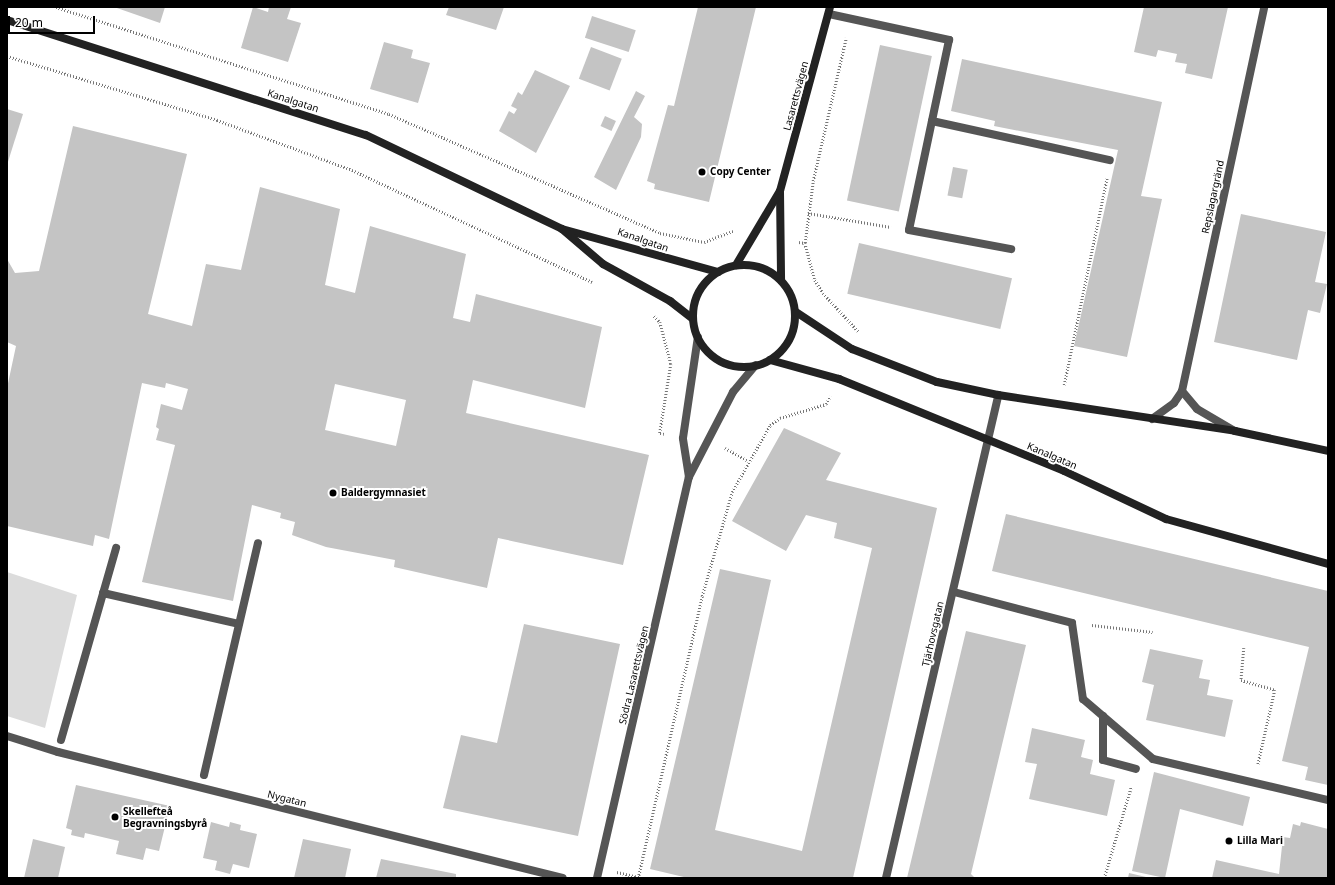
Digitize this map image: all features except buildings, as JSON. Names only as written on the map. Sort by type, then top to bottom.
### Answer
[{"type":"main road","name":"Lasarettsvägen","points":[[736,265],[780,191],[829,11]]},
{"type":"main road","name":"Kanalgatan","points":[[7,20],[366,134],[562,229],[718,272]]},
{"type":"main road","name":"Lasarettsvägen","points":[[780,191],[781,280]]},
{"type":"main road","name":"Kanalgatan","points":[[562,229],[603,264],[670,301],[693,320]]},
{"type":"main road","points":[[736,265],[760,267],[781,280],[790,293],[796,312],[789,342],[770,360],[756,365],[725,363],[709,353],[698,337],[693,320],[698,293],[718,272],[736,265]]},
{"type":"main road","points":[[796,312],[852,349],[937,382],[998,395],[1235,431],[1328,451]]},
{"type":"main road","name":"Kanalgatan","points":[[770,360],[839,379],[988,440],[1166,519],[1328,564]]},
{"type":"street","name":"Repslagargränd","points":[[1152,419],[1174,403],[1182,391],[1264,7]]},
{"type":"street","points":[[829,11],[851,18],[949,40],[909,230],[1011,249]]},
{"type":"street","points":[[932,121],[1110,160]]},
{"type":"street","name":"Södra Lasarettsvägen","points":[[690,478],[683,438],[698,337]]},
{"type":"street","name":"Södra Lasarettsvägen","points":[[597,878],[690,478],[733,392],[756,365]]},
{"type":"street","points":[[1182,391],[1197,409],[1235,431]]},
{"type":"street","name":"Tjärhovsgatan","points":[[886,878],[954,592],[998,395]]},
{"type":"street","points":[[204,775],[258,544]]},
{"type":"street","points":[[61,740],[116,548]]},
{"type":"street","points":[[954,592],[1072,623],[1083,699],[1153,759],[1328,800]]},
{"type":"street","points":[[103,593],[239,624]]},
{"type":"street","points":[[1102,716],[1103,760],[1136,769]]},
{"type":"street","name":"Nygatan","points":[[7,736],[58,752],[563,878]]},
{"type":"path","points":[[56,7],[389,114],[660,233],[704,242],[740,227],[757,231]]},
{"type":"path","points":[[851,18],[808,213],[805,243],[815,280],[823,293],[860,329],[852,349]]},
{"type":"path","points":[[7,56],[217,120],[352,170],[595,284]]},
{"type":"path","points":[[1063,389],[1110,160]]},
{"type":"path","points":[[808,213],[909,230]]},
{"type":"path","points":[[780,238],[805,243]]},
{"type":"path","points":[[650,312],[660,322],[671,364],[660,433],[683,438]]},
{"type":"path","points":[[638,878],[720,527],[747,460],[770,425],[780,418],[826,404],[839,379]]},
{"type":"path","points":[[708,443],[731,449],[747,460]]},
{"type":"path","points":[[1072,623],[1153,632]]},
{"type":"path","points":[[1244,648],[1241,680],[1275,690],[1254,783]]},
{"type":"path","points":[[1104,878],[1136,769]]},
{"type":"shaded area","points":[[7,572],[77,595],[45,728],[7,716]]},
{"type":"place","name":"Copy Center","points":[[702,172]]},
{"type":"place","name":"Baldergymnasiet","points":[[333,493]]},
{"type":"place","name":"Skellefteå Begravningsbyrå","points":[[115,817]]},
{"type":"place","name":"Lilla Mari","points":[[1229,841]]}]
